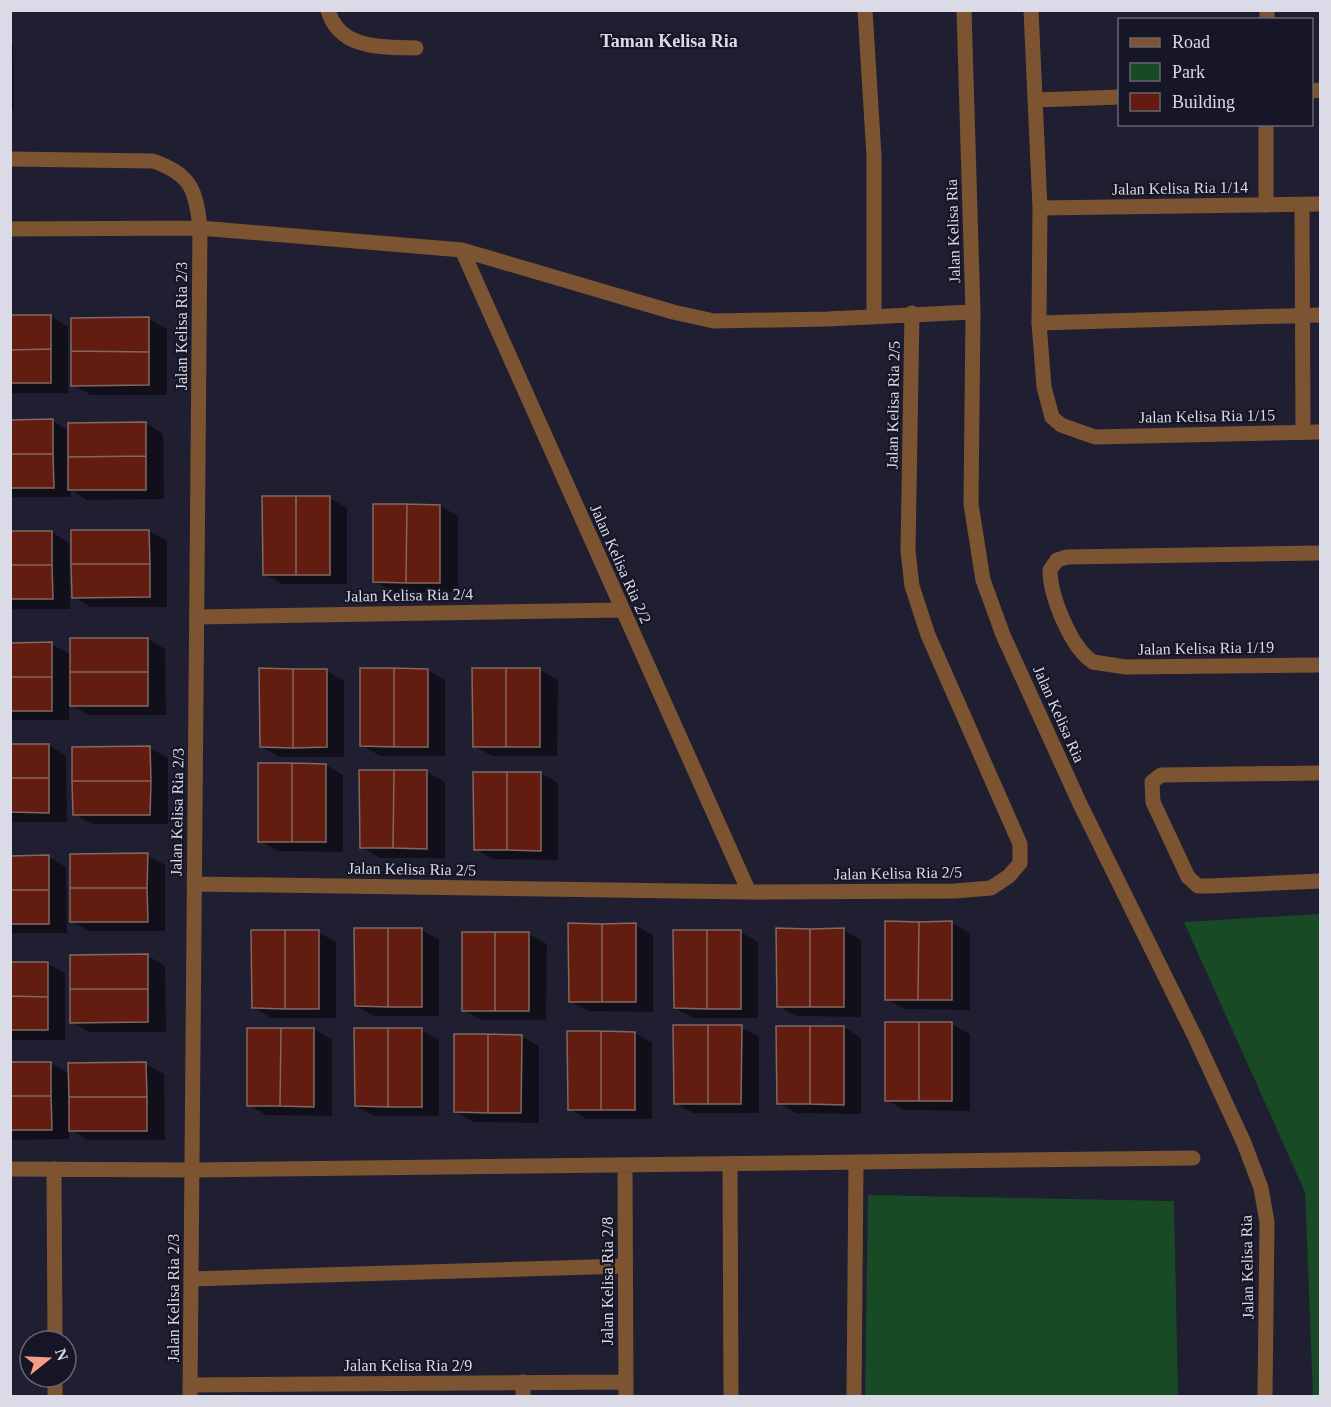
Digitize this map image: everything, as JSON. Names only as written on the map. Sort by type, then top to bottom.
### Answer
[{"type":"street","points":[[328,10],[332,22],[350,40],[376,47],[416,48]]},
{"type":"street","points":[[866,10],[874,156],[874,316]]},
{"type":"street","name":"Jalan Kelisa Ria","points":[[964,10],[973,312],[971,504],[983,580],[1003,635],[1080,804],[1196,1039],[1244,1143],[1261,1188],[1267,1222],[1265,1396]]},
{"type":"street","name":"Jalan Kelisa Ria 1/15","points":[[1031,10],[1040,208],[1039,323],[1044,387],[1052,417],[1073,432],[1095,437],[1320,432]]},
{"type":"street","points":[[1036,100],[1118,97]]},
{"type":"street","points":[[1266,126],[1266,205]]},
{"type":"street","name":"Jalan Kelisa Ria 2/3","points":[[10,159],[153,161],[175,168],[188,180],[197,204],[200,228],[190,1391]]},
{"type":"street","name":"Jalan Kelisa Ria 1/14","points":[[1040,208],[1320,204]]},
{"type":"street","points":[[1302,205],[1303,432]]},
{"type":"street","points":[[10,229],[200,228],[462,250],[673,312],[714,321],[827,320],[912,313],[973,312]]},
{"type":"street","name":"Jalan Kelisa Ria 2/2","points":[[462,250],[749,892]]},
{"type":"street","name":"Jalan Kelisa Ria 2/5","points":[[194,884],[749,892],[955,891],[992,888],[1009,876],[1020,863],[1020,844],[928,635],[912,586],[908,551],[912,313]]},
{"type":"street","points":[[1039,323],[1320,315]]},
{"type":"street","name":"Jalan Kelisa Ria 1/19","points":[[1320,553],[1067,557],[1057,561],[1050,570],[1054,596],[1078,649],[1093,662],[1126,667],[1320,665]]},
{"type":"street","name":"Jalan Kelisa Ria 2/4","points":[[197,617],[621,610]]},
{"type":"street","points":[[1320,773],[1172,773],[1161,775],[1152,782],[1153,802],[1180,864],[1188,877],[1198,886],[1320,881]]},
{"type":"street","points":[[10,1169],[192,1170],[1193,1158]]},
{"type":"street","points":[[854,1396],[856,1162]]},
{"type":"street","points":[[730,1164],[731,1396]]},
{"type":"street","name":"Jalan Kelisa Ria 2/8","points":[[625,1165],[626,1389]]},
{"type":"street","points":[[54,1169],[55,1329]]},
{"type":"street","points":[[191,1279],[625,1266]]},
{"type":"street","name":"Jalan Kelisa Ria 2/9","points":[[190,1391],[626,1389]]},
{"type":"green space","points":[[1320,914],[1320,1396],[1313,1396],[1305,1192],[1184,922]]},
{"type":"green space","points":[[868,1195],[1174,1201],[1178,1396],[865,1396]]},
{"type":"building","points":[[10,315],[51,315],[51,349],[10,350]]},
{"type":"building","points":[[149,317],[149,352],[71,351],[71,318]]},
{"type":"building","points":[[51,349],[51,383],[10,383],[10,350]]},
{"type":"building","points":[[71,351],[149,352],[149,385],[71,386]]},
{"type":"building","points":[[53,419],[53,454],[10,454],[10,420]]},
{"type":"building","points":[[146,422],[146,456],[68,457],[68,423]]},
{"type":"building","points":[[10,454],[53,454],[54,488],[10,488]]},
{"type":"building","points":[[146,456],[146,490],[68,490],[68,457]]},
{"type":"building","points":[[262,496],[296,496],[296,575],[263,575]]},
{"type":"building","points":[[296,496],[330,496],[330,575],[296,575]]},
{"type":"building","points":[[373,504],[407,504],[406,583],[373,582]]},
{"type":"building","points":[[407,504],[440,505],[440,583],[406,583]]},
{"type":"building","points":[[71,530],[149,530],[150,564],[71,564]]},
{"type":"building","points":[[10,531],[52,531],[52,565],[10,565]]},
{"type":"building","points":[[71,564],[150,564],[150,597],[72,598]]},
{"type":"building","points":[[10,565],[52,565],[53,599],[10,599]]},
{"type":"building","points":[[70,638],[148,638],[148,672],[70,672]]},
{"type":"building","points":[[52,642],[52,677],[10,677],[10,643]]},
{"type":"building","points":[[259,668],[293,669],[293,748],[260,747]]},
{"type":"building","points":[[360,668],[394,668],[394,747],[360,746]]},
{"type":"building","points":[[394,668],[428,669],[428,747],[394,747]]},
{"type":"building","points":[[472,668],[506,668],[506,747],[473,747]]},
{"type":"building","points":[[506,668],[540,668],[540,747],[506,747]]},
{"type":"building","points":[[293,669],[327,669],[327,747],[293,748]]},
{"type":"building","points":[[70,672],[148,672],[148,706],[70,706]]},
{"type":"building","points":[[10,677],[52,677],[52,711],[10,711]]},
{"type":"building","points":[[10,744],[49,744],[49,778],[10,778]]},
{"type":"building","points":[[150,746],[151,781],[72,781],[72,747]]},
{"type":"building","points":[[258,763],[292,763],[292,842],[258,842]]},
{"type":"building","points":[[292,763],[326,764],[326,842],[292,842]]},
{"type":"building","points":[[359,770],[394,770],[393,848],[360,848]]},
{"type":"building","points":[[394,770],[427,770],[427,849],[393,848]]},
{"type":"building","points":[[473,772],[507,772],[507,850],[474,850]]},
{"type":"building","points":[[507,772],[541,772],[541,851],[507,850]]},
{"type":"building","points":[[10,778],[49,778],[49,813],[10,812]]},
{"type":"building","points":[[72,781],[151,781],[150,815],[73,815]]},
{"type":"building","points":[[148,853],[147,888],[70,888],[70,854]]},
{"type":"building","points":[[49,855],[49,890],[10,890],[10,856]]},
{"type":"building","points":[[70,888],[147,888],[148,922],[70,922]]},
{"type":"building","points":[[10,890],[49,890],[49,924],[10,924]]},
{"type":"building","points":[[885,921],[919,922],[918,1000],[885,1000]]},
{"type":"building","points":[[952,921],[952,1000],[918,1000],[919,922]]},
{"type":"building","points":[[568,923],[602,924],[602,1002],[569,1002]]},
{"type":"building","points":[[636,923],[636,1002],[602,1002],[602,924]]},
{"type":"building","points":[[354,928],[388,928],[388,1007],[355,1006]]},
{"type":"building","points":[[388,928],[422,928],[422,1007],[388,1007]]},
{"type":"building","points":[[776,928],[810,929],[810,1007],[777,1007]]},
{"type":"building","points":[[844,928],[844,1007],[810,1007],[810,929]]},
{"type":"building","points":[[251,930],[285,930],[285,1009],[252,1008]]},
{"type":"building","points":[[285,930],[319,930],[319,1009],[285,1009]]},
{"type":"building","points":[[673,930],[707,930],[707,1009],[674,1008]]},
{"type":"building","points":[[707,930],[741,930],[741,1009],[707,1009]]},
{"type":"building","points":[[462,932],[495,932],[495,1011],[462,1011]]},
{"type":"building","points":[[495,932],[529,932],[529,1011],[495,1011]]},
{"type":"building","points":[[148,954],[148,989],[70,989],[70,955]]},
{"type":"building","points":[[10,962],[48,962],[48,997],[10,996]]},
{"type":"building","points":[[70,989],[148,989],[148,1022],[70,1023]]},
{"type":"building","points":[[10,996],[48,997],[48,1030],[10,1030]]},
{"type":"building","points":[[885,1022],[919,1022],[919,1101],[885,1101]]},
{"type":"building","points":[[919,1022],[952,1022],[952,1101],[919,1101]]},
{"type":"building","points":[[673,1025],[708,1025],[708,1104],[674,1104]]},
{"type":"building","points":[[708,1025],[742,1025],[741,1104],[708,1104]]},
{"type":"building","points":[[776,1026],[810,1026],[810,1104],[777,1104]]},
{"type":"building","points":[[810,1026],[844,1026],[844,1105],[810,1104]]},
{"type":"building","points":[[247,1028],[281,1028],[280,1106],[247,1106]]},
{"type":"building","points":[[281,1028],[314,1028],[314,1107],[280,1106]]},
{"type":"building","points":[[354,1028],[388,1028],[388,1107],[355,1106]]},
{"type":"building","points":[[388,1028],[422,1028],[422,1107],[388,1107]]},
{"type":"building","points":[[567,1031],[601,1031],[601,1110],[568,1110]]},
{"type":"building","points":[[601,1031],[635,1032],[635,1110],[601,1110]]},
{"type":"building","points":[[454,1034],[488,1034],[488,1113],[454,1112]]},
{"type":"building","points":[[488,1034],[522,1035],[521,1113],[488,1113]]},
{"type":"building","points":[[10,1062],[51,1062],[51,1096],[10,1096]]},
{"type":"building","points":[[146,1062],[147,1097],[69,1097],[68,1063]]},
{"type":"building","points":[[10,1096],[51,1096],[52,1130],[10,1130]]},
{"type":"building","points":[[69,1097],[147,1097],[147,1131],[69,1131]]},
{"type":"district","name":"Taman Kelisa Ria","points":[[669,41]]}]
